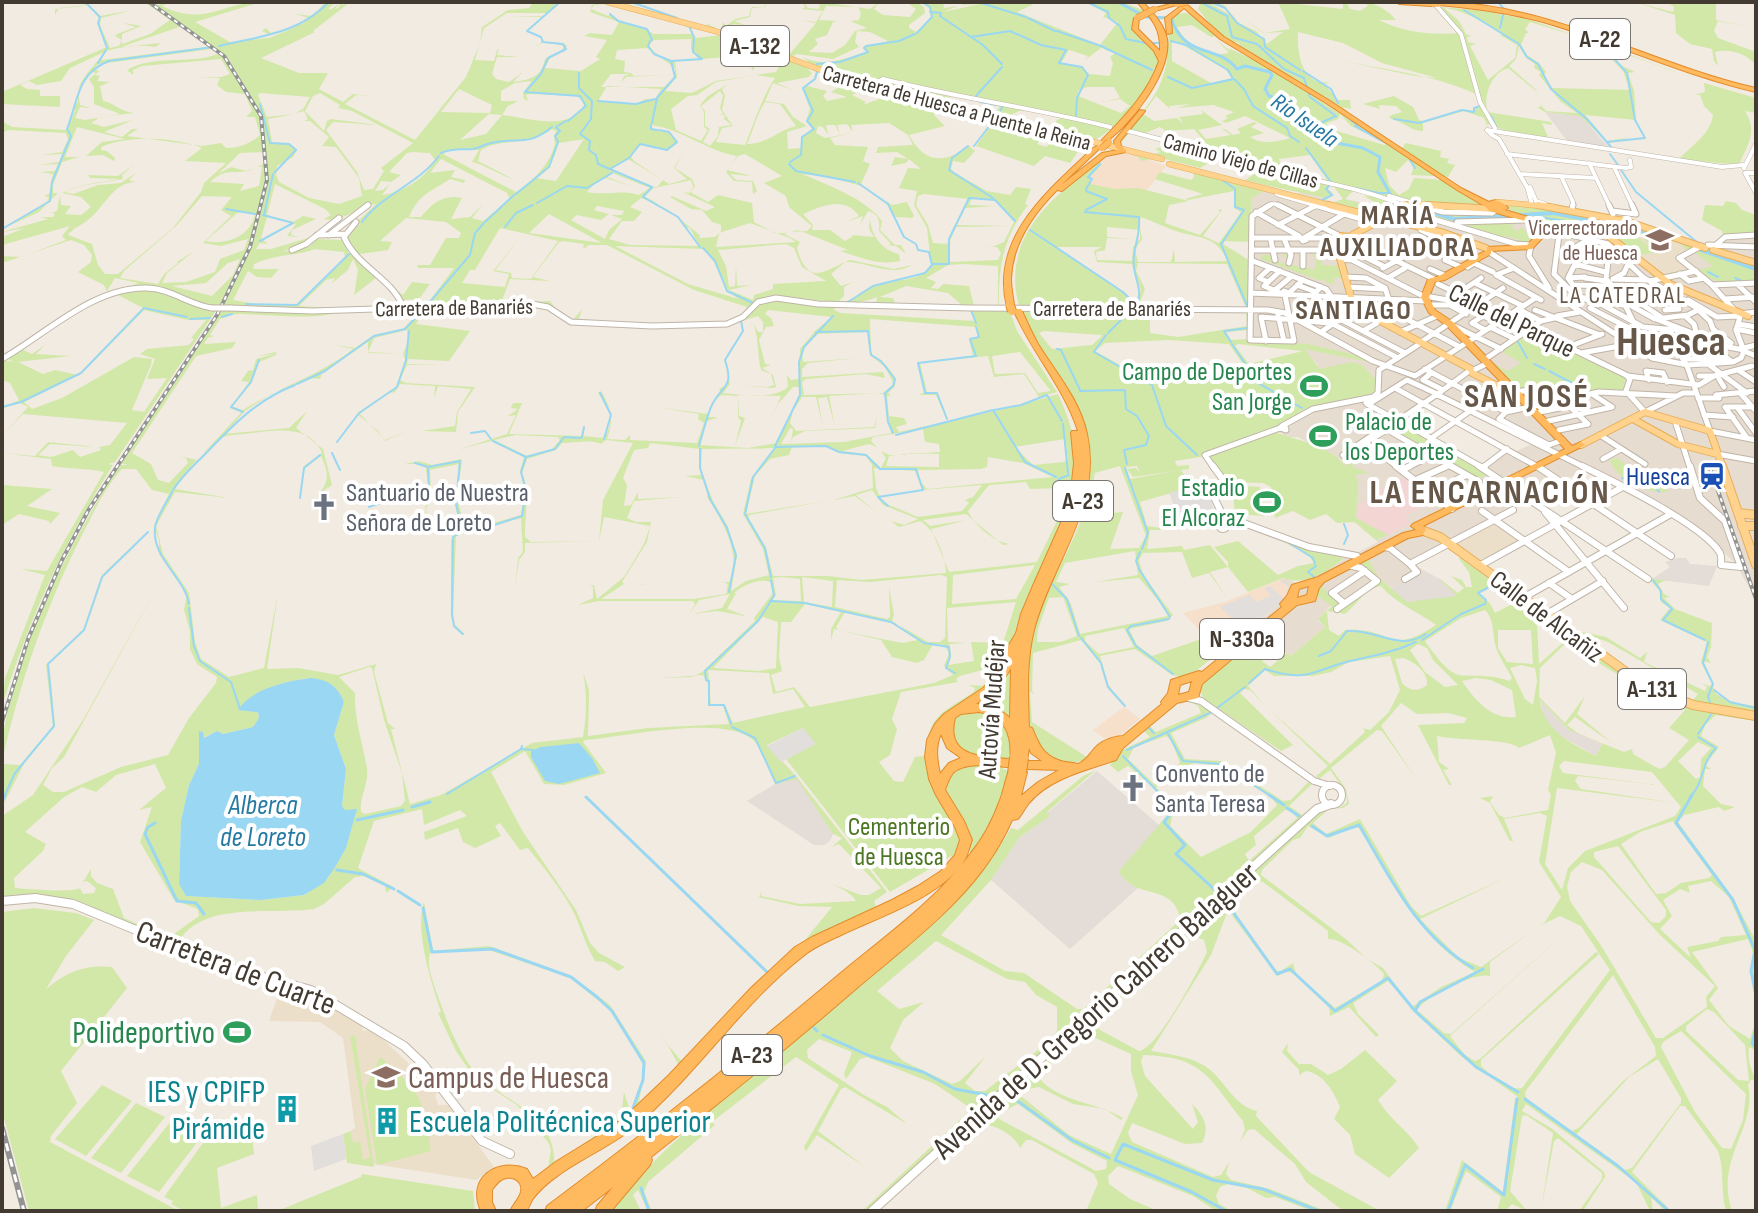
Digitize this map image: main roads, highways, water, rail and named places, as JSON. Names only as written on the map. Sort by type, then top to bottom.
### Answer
[{"type":"highway","points":[[1143,2],[1160,15]]},
{"type":"highway","name":"A-22","points":[[1399,2],[1435,3]]},
{"type":"highway","name":"A-22","points":[[1421,2],[1543,22],[1714,82],[1756,91]]},
{"type":"highway","points":[[1160,15],[1184,3]]},
{"type":"highway","points":[[1160,15],[1184,3]]},
{"type":"highway","points":[[1184,3],[1202,19]]},
{"type":"highway","points":[[1136,21],[1139,32],[1152,34],[1159,31],[1160,15],[1168,5],[1184,3],[1219,36],[1304,87],[1452,184],[1540,225],[1526,246],[1487,251],[1432,287],[1437,316],[1461,331],[1501,383],[1515,393],[1566,447]]},
{"type":"highway","points":[[1136,21],[1187,12],[1202,19]]},
{"type":"highway","name":"Autovía Mudéjar","points":[[552,1211],[767,1043],[945,891],[966,869],[991,833],[1019,762],[1015,677],[1020,635],[1033,595],[1068,524],[1077,490],[1079,466],[1076,433],[1066,405],[1014,308],[1013,274],[1018,246],[1031,221],[1056,190],[1104,146],[1163,76],[1168,47],[1160,15]]},
{"type":"highway","name":"Autovía Mudéjar","points":[[1144,102],[1160,69],[1164,39],[1160,15]]},
{"type":"highway","points":[[1136,21],[1138,33],[1158,51],[1160,69]]},
{"type":"highway","points":[[1056,190],[1104,146],[1144,102]]},
{"type":"highway","points":[[1073,138],[1125,151]]},
{"type":"highway","name":"Autovía Mudéjar","points":[[570,1211],[774,1050],[929,918],[970,878],[997,840],[1012,806],[1019,762],[1024,658],[1033,617],[1076,525],[1087,475],[1086,451],[1076,412],[1022,328]]},
{"type":"highway","name":"N-330a","points":[[1074,768],[1102,757],[1112,757],[1112,748],[1188,692],[1297,596],[1311,598],[1308,588],[1345,560],[1360,564],[1452,509],[1538,467],[1566,447]]},
{"type":"highway","name":"N-330a","points":[[1360,564],[1507,482]]},
{"type":"highway","points":[[485,1208],[485,1188],[495,1175],[507,1170],[525,1193],[601,1144],[633,1119],[799,951],[824,935],[920,891],[957,863],[965,851],[965,837],[942,795],[934,775],[932,756],[942,723],[952,711],[981,695],[999,679],[1020,635]]},
{"type":"highway","points":[[1022,699],[1033,748],[1045,759],[1074,768]]},
{"type":"highway","points":[[983,761],[957,752],[947,739],[948,721],[961,711],[984,708],[1000,715],[1010,727],[1019,762]]},
{"type":"highway","points":[[942,723],[943,743],[963,762]]},
{"type":"highway","points":[[942,795],[943,777],[950,768],[963,762],[1019,762],[1074,768]]},
{"type":"highway","points":[[997,840],[1034,791],[1074,768]]},
{"type":"highway","points":[[602,1211],[665,1138]]},
{"type":"main road","name":"Carretera de Huesca a Puente la Reina","points":[[607,2],[708,29],[826,73],[1073,138]]},
{"type":"main road","points":[[1125,151],[1318,204],[1451,235],[1487,251]]},
{"type":"main road","points":[[1342,239],[1402,207],[1499,207],[1528,200],[1613,217],[1756,263]]},
{"type":"main road","points":[[1342,239],[1384,218]]},
{"type":"main road","points":[[1540,225],[1606,234],[1663,278],[1699,297],[1723,302],[1743,317]]},
{"type":"main road","points":[[1342,239],[1340,259],[1353,307],[1472,371],[1501,383]]},
{"type":"main road","points":[[1566,447],[1600,435],[1645,412],[1710,431],[1756,564]]},
{"type":"main road","points":[[1633,419],[1682,446],[1717,454]]},
{"type":"main road","points":[[1738,513],[1756,515]]},
{"type":"main road","points":[[1742,526],[1756,526]]},
{"type":"main road","name":"Calle de Alcañiz","points":[[1417,530],[1433,534],[1450,544],[1624,673],[1654,690],[1699,706],[1756,716]]},
{"type":"water","name":"Alberca de Loreto","points":[[311,678],[331,684],[344,702],[334,735],[346,769],[342,806],[345,810],[357,809],[346,848],[334,869],[324,883],[304,895],[261,900],[186,896],[179,884],[181,821],[189,785],[199,764],[199,731],[203,732],[204,738],[217,731],[223,734],[253,727],[259,718],[258,712],[238,710],[251,697],[270,687]]},
{"type":"water","points":[[579,743],[600,773],[559,784],[545,781],[531,757],[531,751]]},
{"type":"waterway","points":[[85,2],[100,17],[98,23],[107,48]]},
{"type":"waterway","points":[[219,46],[292,27],[329,2]]},
{"type":"waterway","points":[[560,2],[527,31],[541,37],[543,42],[563,44],[566,49],[548,58],[541,74],[525,92],[580,96],[586,106],[568,121]]},
{"type":"waterway","points":[[631,2],[677,18]]},
{"type":"waterway","points":[[922,2],[930,7],[931,12]]},
{"type":"waterway","points":[[978,2],[1026,17]]},
{"type":"waterway","points":[[1087,2],[1108,12],[1109,18],[1120,26],[1126,39],[1145,43]]},
{"type":"waterway","name":"Río Isuela","points":[[1118,2],[1146,17],[1171,18],[1184,40],[1220,56],[1237,69],[1245,66],[1270,72],[1272,75],[1265,89],[1269,96],[1284,99],[1288,109],[1318,124],[1331,142],[1363,148],[1380,157],[1378,172],[1392,197]]},
{"type":"waterway","points":[[1211,2],[1225,8],[1237,23],[1264,39],[1265,47],[1300,70]]},
{"type":"waterway","points":[[1498,2],[1505,10]]},
{"type":"waterway","points":[[1204,4],[1227,16],[1232,37],[1257,44],[1284,69],[1304,78],[1310,97],[1336,116],[1318,124]]},
{"type":"waterway","points":[[1464,10],[1519,44],[1527,57],[1538,64],[1551,89],[1587,119],[1611,147]]},
{"type":"waterway","points":[[917,33],[932,17],[931,12]]},
{"type":"waterway","points":[[931,12],[941,13],[940,16],[971,37]]},
{"type":"waterway","points":[[610,14],[618,21],[647,29],[652,40]]},
{"type":"waterway","points":[[1500,28],[1503,15]]},
{"type":"waterway","points":[[1028,18],[1055,31]]},
{"type":"waterway","points":[[689,25],[694,38]]},
{"type":"waterway","points":[[971,37],[1010,31],[1041,45],[1066,50],[1059,63],[1082,67],[1088,75],[1077,98],[1076,116]]},
{"type":"waterway","points":[[1057,31],[1104,47]]},
{"type":"waterway","points":[[817,64],[840,62],[868,52],[864,48],[866,46],[899,41],[915,34]]},
{"type":"waterway","points":[[971,37],[1002,64]]},
{"type":"waterway","points":[[671,61],[702,59],[693,52],[694,39]]},
{"type":"waterway","points":[[650,41],[648,46],[654,54],[671,61]]},
{"type":"waterway","name":"Río Isuela","points":[[1171,41],[1186,45],[1228,70],[1232,77]]},
{"type":"waterway","points":[[1153,43],[1160,43]]},
{"type":"waterway","points":[[1602,45],[1627,73],[1635,120],[1645,138],[1607,142]]},
{"type":"waterway","points":[[2,229],[50,201],[52,182],[71,136],[67,129],[80,89],[98,66],[109,61],[213,47]]},
{"type":"waterway","points":[[1105,48],[1152,70]]},
{"type":"waterway","points":[[98,63],[106,50]]},
{"type":"waterway","points":[[652,123],[657,98],[675,77],[671,61]]},
{"type":"waterway","points":[[975,97],[1002,67]]},
{"type":"waterway","points":[[1303,71],[1331,89],[1338,103]]},
{"type":"waterway","points":[[790,162],[801,155],[802,137],[814,129],[807,121],[813,111],[803,88],[815,79],[817,72]]},
{"type":"waterway","points":[[579,73],[579,88],[592,101],[591,118]]},
{"type":"waterway","points":[[1168,77],[1192,88],[1234,79],[1244,89],[1253,106],[1287,128],[1290,136],[1299,142]]},
{"type":"waterway","points":[[598,101],[636,104],[655,99]]},
{"type":"waterway","points":[[980,102],[1003,106],[997,116]]},
{"type":"waterway","points":[[260,104],[270,143],[289,144],[296,150],[275,172]]},
{"type":"waterway","points":[[1394,119],[1419,123],[1462,110],[1474,112],[1474,108],[1480,106]]},
{"type":"waterway","points":[[1491,116],[1496,126]]},
{"type":"waterway","points":[[591,119],[580,134],[590,141],[589,150],[596,155],[598,164],[652,187],[643,197],[678,217],[700,247]]},
{"type":"waterway","points":[[974,146],[994,120]]},
{"type":"waterway","points":[[1351,120],[1358,126]]},
{"type":"waterway","points":[[516,194],[549,167],[558,142],[555,136],[560,131],[556,127],[566,121]]},
{"type":"waterway","points":[[651,125],[651,129],[657,130]]},
{"type":"waterway","points":[[1355,126],[1386,143]]},
{"type":"waterway","points":[[441,153],[473,149],[500,141],[529,139],[552,127]]},
{"type":"waterway","points":[[610,169],[629,158],[640,144],[667,150],[677,142],[669,132],[659,130]]},
{"type":"waterway","points":[[968,146],[952,158],[949,170],[993,198]]},
{"type":"waterway","points":[[1306,148],[1331,182]]},
{"type":"waterway","points":[[1610,154],[1618,165]]},
{"type":"waterway","points":[[362,222],[439,156]]},
{"type":"waterway","points":[[1410,160],[1415,168]]},
{"type":"waterway","points":[[789,164],[796,171],[855,182]]},
{"type":"waterway","points":[[1086,189],[1092,179],[1088,177],[1100,164]]},
{"type":"waterway","points":[[1621,170],[1636,192],[1698,243]]},
{"type":"waterway","points":[[537,203],[567,186],[587,188],[612,173]]},
{"type":"waterway","points":[[264,215],[273,174]]},
{"type":"waterway","points":[[1222,180],[1234,188]]},
{"type":"waterway","points":[[848,302],[873,286],[925,273],[932,265],[929,252],[918,250],[916,244],[904,237],[888,204],[858,183]]},
{"type":"waterway","points":[[1322,200],[1332,195],[1326,189],[1330,185]]},
{"type":"waterway","points":[[1356,188],[1379,193]]},
{"type":"waterway","points":[[1222,243],[1244,210],[1235,207],[1235,189]]},
{"type":"waterway","points":[[1086,191],[1107,199],[1086,210]]},
{"type":"waterway","name":"Río Isuela","points":[[1380,193],[1388,193]]},
{"type":"waterway","points":[[485,222],[514,195]]},
{"type":"waterway","points":[[933,264],[949,264],[949,239],[969,198],[995,200],[1015,221]]},
{"type":"waterway","points":[[505,227],[516,213],[533,205]]},
{"type":"waterway","name":"Río Isuela","points":[[1408,205],[1415,207]]},
{"type":"waterway","name":"Río Isuela","points":[[1409,205],[1454,219],[1554,213],[1661,235]]},
{"type":"waterway","points":[[226,209],[255,214]]},
{"type":"waterway","points":[[1085,212],[1139,217],[1133,261],[1139,291],[1137,306]]},
{"type":"waterway","points":[[260,241],[293,223],[263,215]]},
{"type":"waterway","points":[[1540,217],[1597,226]]},
{"type":"waterway","points":[[429,303],[470,255],[475,233],[484,223]]},
{"type":"waterway","points":[[1030,230],[1123,292],[1131,300],[1127,306]]},
{"type":"waterway","points":[[1221,244],[1248,308]]},
{"type":"waterway","points":[[703,248],[715,261],[727,291],[753,303],[748,309]]},
{"type":"waterway","name":"Río Isuela","points":[[1701,250],[1756,269]]},
{"type":"waterway","points":[[246,304],[297,305],[349,254]]},
{"type":"waterway","points":[[1708,272],[1718,277]]},
{"type":"waterway","points":[[1735,278],[1742,281]]},
{"type":"waterway","points":[[2,407],[21,402],[81,373],[144,308],[187,317]]},
{"type":"waterway","points":[[297,384],[325,371],[374,336],[405,329],[425,308]]},
{"type":"waterway","points":[[971,310],[976,323]]},
{"type":"waterway","points":[[1108,333],[1123,318],[1124,311]]},
{"type":"waterway","points":[[222,317],[232,314]]},
{"type":"waterway","points":[[818,332],[833,316]]},
{"type":"waterway","points":[[190,319],[210,318]]},
{"type":"waterway","points":[[699,446],[711,407],[728,382],[725,360],[743,331],[741,321]]},
{"type":"waterway","points":[[947,419],[937,393],[925,393],[918,363],[976,356],[970,339],[979,337],[976,327]]},
{"type":"waterway","points":[[1231,342],[1224,331],[1248,328]]},
{"type":"waterway","points":[[337,442],[359,413],[397,387],[406,360],[409,331]]},
{"type":"waterway","points":[[818,332],[868,331],[871,355],[881,361],[895,379],[893,386],[885,393],[888,422],[893,433]]},
{"type":"waterway","points":[[775,446],[800,395],[799,362],[804,347],[818,332]]},
{"type":"waterway","points":[[1106,335],[1094,352],[1150,384]]},
{"type":"waterway","points":[[1518,342],[1527,358]]},
{"type":"waterway","points":[[1232,344],[1246,365]]},
{"type":"waterway","points":[[1057,349],[1061,350],[1080,390]]},
{"type":"waterway","points":[[243,412],[231,407],[251,382],[259,360]]},
{"type":"waterway","points":[[1534,364],[1545,369]]},
{"type":"waterway","points":[[1245,366],[1237,371],[1302,408]]},
{"type":"waterway","points":[[1549,371],[1574,384]]},
{"type":"waterway","points":[[173,490],[240,420],[259,404],[295,385]]},
{"type":"waterway","points":[[1152,385],[1166,426],[1197,455]]},
{"type":"waterway","points":[[1576,385],[1588,391]]},
{"type":"waterway","points":[[1080,391],[1125,390],[1126,409],[1137,416],[1149,436],[1146,445],[1124,450],[1127,464]]},
{"type":"waterway","points":[[600,393],[611,415],[604,439]]},
{"type":"waterway","points":[[994,410],[1021,405],[1047,395],[1062,421]]},
{"type":"waterway","points":[[896,435],[993,410],[1025,462],[1056,477]]},
{"type":"waterway","points":[[1063,424],[1068,473]]},
{"type":"waterway","points":[[582,437],[584,427]]},
{"type":"waterway","points":[[471,433],[485,431],[491,439]]},
{"type":"waterway","points":[[526,457],[555,449],[564,437],[581,438]]},
{"type":"waterway","points":[[493,441],[526,457]]},
{"type":"waterway","points":[[775,447],[826,446],[839,452],[866,455],[880,469],[916,469],[923,490],[878,497],[888,506]]},
{"type":"waterway","points":[[771,577],[765,548],[745,514],[753,477],[775,448]]},
{"type":"waterway","points":[[700,449],[700,468],[710,499],[727,528],[736,555],[729,592]]},
{"type":"waterway","points":[[332,453],[340,470]]},
{"type":"waterway","points":[[300,498],[304,468],[320,455]]},
{"type":"waterway","points":[[462,532],[479,530],[522,516],[526,490],[521,472],[526,457]]},
{"type":"waterway","points":[[415,463],[428,467],[460,461],[456,503],[462,532]]},
{"type":"waterway","points":[[1125,468],[1148,533],[1142,549]]},
{"type":"waterway","points":[[428,469],[429,488]]},
{"type":"waterway","points":[[1059,522],[1057,504],[1062,497],[1059,479],[1069,475]]},
{"type":"waterway","points":[[1622,478],[1636,484],[1654,485],[1659,492]]},
{"type":"waterway","points":[[369,507],[421,489]]},
{"type":"waterway","points":[[172,492],[157,519],[155,539],[189,604]]},
{"type":"waterway","points":[[1344,524],[1348,535],[1344,544]]},
{"type":"waterway","points":[[4,797],[15,773],[54,726],[48,664],[84,630],[102,577],[148,532]]},
{"type":"waterway","points":[[462,532],[453,537],[452,614],[454,626],[463,634]]},
{"type":"waterway","points":[[1289,543],[1313,558],[1315,564]]},
{"type":"waterway","points":[[1140,552],[1136,561],[1139,569],[1170,617]]},
{"type":"waterway","points":[[1314,577],[1308,572],[1316,566]]},
{"type":"waterway","points":[[771,580],[774,596],[771,601]]},
{"type":"waterway","points":[[1653,580],[1661,591],[1661,599],[1672,609],[1663,620],[1705,640]]},
{"type":"waterway","points":[[1422,640],[1461,614],[1485,604],[1486,600],[1478,593],[1493,585],[1493,581]]},
{"type":"waterway","points":[[1052,584],[1067,599],[1079,636]]},
{"type":"waterway","points":[[731,724],[724,705],[709,705],[709,681],[706,680],[705,671],[758,621],[771,601]]},
{"type":"waterway","points":[[771,601],[805,603],[891,622],[924,643],[949,647],[950,657],[946,668],[955,673]]},
{"type":"waterway","points":[[189,608],[194,646],[200,661],[231,682],[240,709],[256,711]]},
{"type":"waterway","points":[[1169,619],[1131,626],[1127,630],[1136,646],[1173,674]]},
{"type":"waterway","points":[[1319,656],[1331,651],[1347,631],[1407,641],[1426,634]]},
{"type":"waterway","points":[[1081,638],[1101,663],[1108,687],[1125,706]]},
{"type":"waterway","points":[[1249,683],[1265,669],[1291,675],[1309,674],[1416,642]]},
{"type":"waterway","points":[[1708,642],[1703,663],[1713,684],[1708,696],[1711,706]]},
{"type":"waterway","points":[[1217,708],[1245,687]]},
{"type":"waterway","points":[[1714,690],[1730,702],[1756,708]]},
{"type":"waterway","points":[[1167,732],[1212,712]]},
{"type":"waterway","points":[[1698,734],[1712,713]]},
{"type":"waterway","points":[[732,727],[755,738],[776,783],[795,776]]},
{"type":"waterway","points":[[1148,727],[1154,733]]},
{"type":"waterway","points":[[1127,750],[1167,732]]},
{"type":"waterway","points":[[1167,732],[1183,761],[1221,764],[1272,797]]},
{"type":"waterway","points":[[1690,797],[1716,748],[1698,737]]},
{"type":"waterway","points":[[447,794],[521,749]]},
{"type":"waterway","points":[[521,749],[533,750]]},
{"type":"waterway","points":[[1123,756],[1163,797]]},
{"type":"waterway","points":[[2,802],[5,795]]},
{"type":"waterway","points":[[1161,795],[1171,806],[1171,813],[1164,822],[1185,845],[1176,854],[1215,890]]},
{"type":"waterway","points":[[1692,795],[1676,823],[1733,900],[1755,950],[1751,971],[1756,996]]},
{"type":"waterway","points":[[586,797],[769,974]]},
{"type":"waterway","points":[[1272,797],[1284,805]]},
{"type":"waterway","points":[[412,807],[430,802]]},
{"type":"waterway","points":[[1287,808],[1299,816]]},
{"type":"waterway","points":[[357,820],[403,810]]},
{"type":"waterway","points":[[155,823],[148,827],[145,834],[177,901],[196,903],[204,914]]},
{"type":"waterway","points":[[1312,826],[1327,836],[1359,825],[1394,885],[1421,922],[1453,955],[1473,968]]},
{"type":"waterway","points":[[337,870],[363,874],[394,889]]},
{"type":"waterway","points":[[398,891],[420,905]]},
{"type":"waterway","points":[[1228,905],[1277,974],[1290,969],[1335,1011],[1388,978],[1415,1011]]},
{"type":"waterway","points":[[423,908],[432,952],[493,949],[571,977],[612,1011],[644,1063],[643,1080],[632,1111]]},
{"type":"waterway","points":[[1415,1011],[1420,1002],[1483,969]]},
{"type":"waterway","points":[[1415,1011],[1476,1067],[1518,1092]]},
{"type":"waterway","points":[[814,1028],[817,1031]]},
{"type":"waterway","points":[[1756,1028],[1752,1043],[1756,1049]]},
{"type":"waterway","points":[[823,1035],[870,1056],[923,1072],[955,1089],[987,1095]]},
{"type":"waterway","points":[[1448,1211],[1465,1165],[1504,1195],[1517,1099]]},
{"type":"waterway","points":[[1525,1099],[1618,1166],[1669,1211]]},
{"type":"waterway","points":[[1016,1100],[1072,1140],[1109,1158]]},
{"type":"waterway","points":[[1226,1211],[1192,1192],[1115,1160],[1123,1144],[1213,1180],[1263,1189],[1319,1211]]},
{"type":"waterway","points":[[641,1188],[649,1211]]},
{"type":"railway","points":[[2,722],[28,639],[62,560],[89,509],[217,315],[250,247],[267,180],[261,116],[224,56],[149,2]]},
{"type":"railway","points":[[1710,468],[1756,599]]},
{"type":"railway","points":[[2,1128],[24,1211]]},
{"type":"place","name":"Vicerrectorado de Huesca","points":[[1660,240]]},
{"type":"place","name":"Campo de Deportes San Jorge","points":[[1314,386]]},
{"type":"place","name":"Palacio de los Deportes","points":[[1323,436]]},
{"type":"place","name":"Huesca","points":[[1712,476]]},
{"type":"place","name":"Estadio El Alcoraz","points":[[1267,502]]},
{"type":"place","name":"Santuario de Nuestra Señora de Loreto","points":[[324,507]]},
{"type":"place","name":"Convento de Santa Teresa","points":[[1133,788]]},
{"type":"place","name":"Polideportivo","points":[[237,1032]]},
{"type":"place","name":"Campus de Huesca","points":[[386,1077]]},
{"type":"place","name":"IES y CPIFP Pirámide","points":[[287,1109]]},
{"type":"place","name":"Escuela Politécnica Superior","points":[[387,1121]]},
{"type":"district","name":"MARÍA AUXILIADORA","points":[[1398,230]]},
{"type":"district","name":"LA CATEDRAL","points":[[1623,295]]},
{"type":"district","name":"SANTIAGO","points":[[1354,309]]},
{"type":"district","name":"Huesca","points":[[1671,340]]},
{"type":"district","name":"SAN JOSÉ","points":[[1527,395]]},
{"type":"district","name":"LA ENCARNACIÓN","points":[[1490,491]]},
{"type":"park label","name":"Cementerio de Huesca","points":[[899,841]]}]
